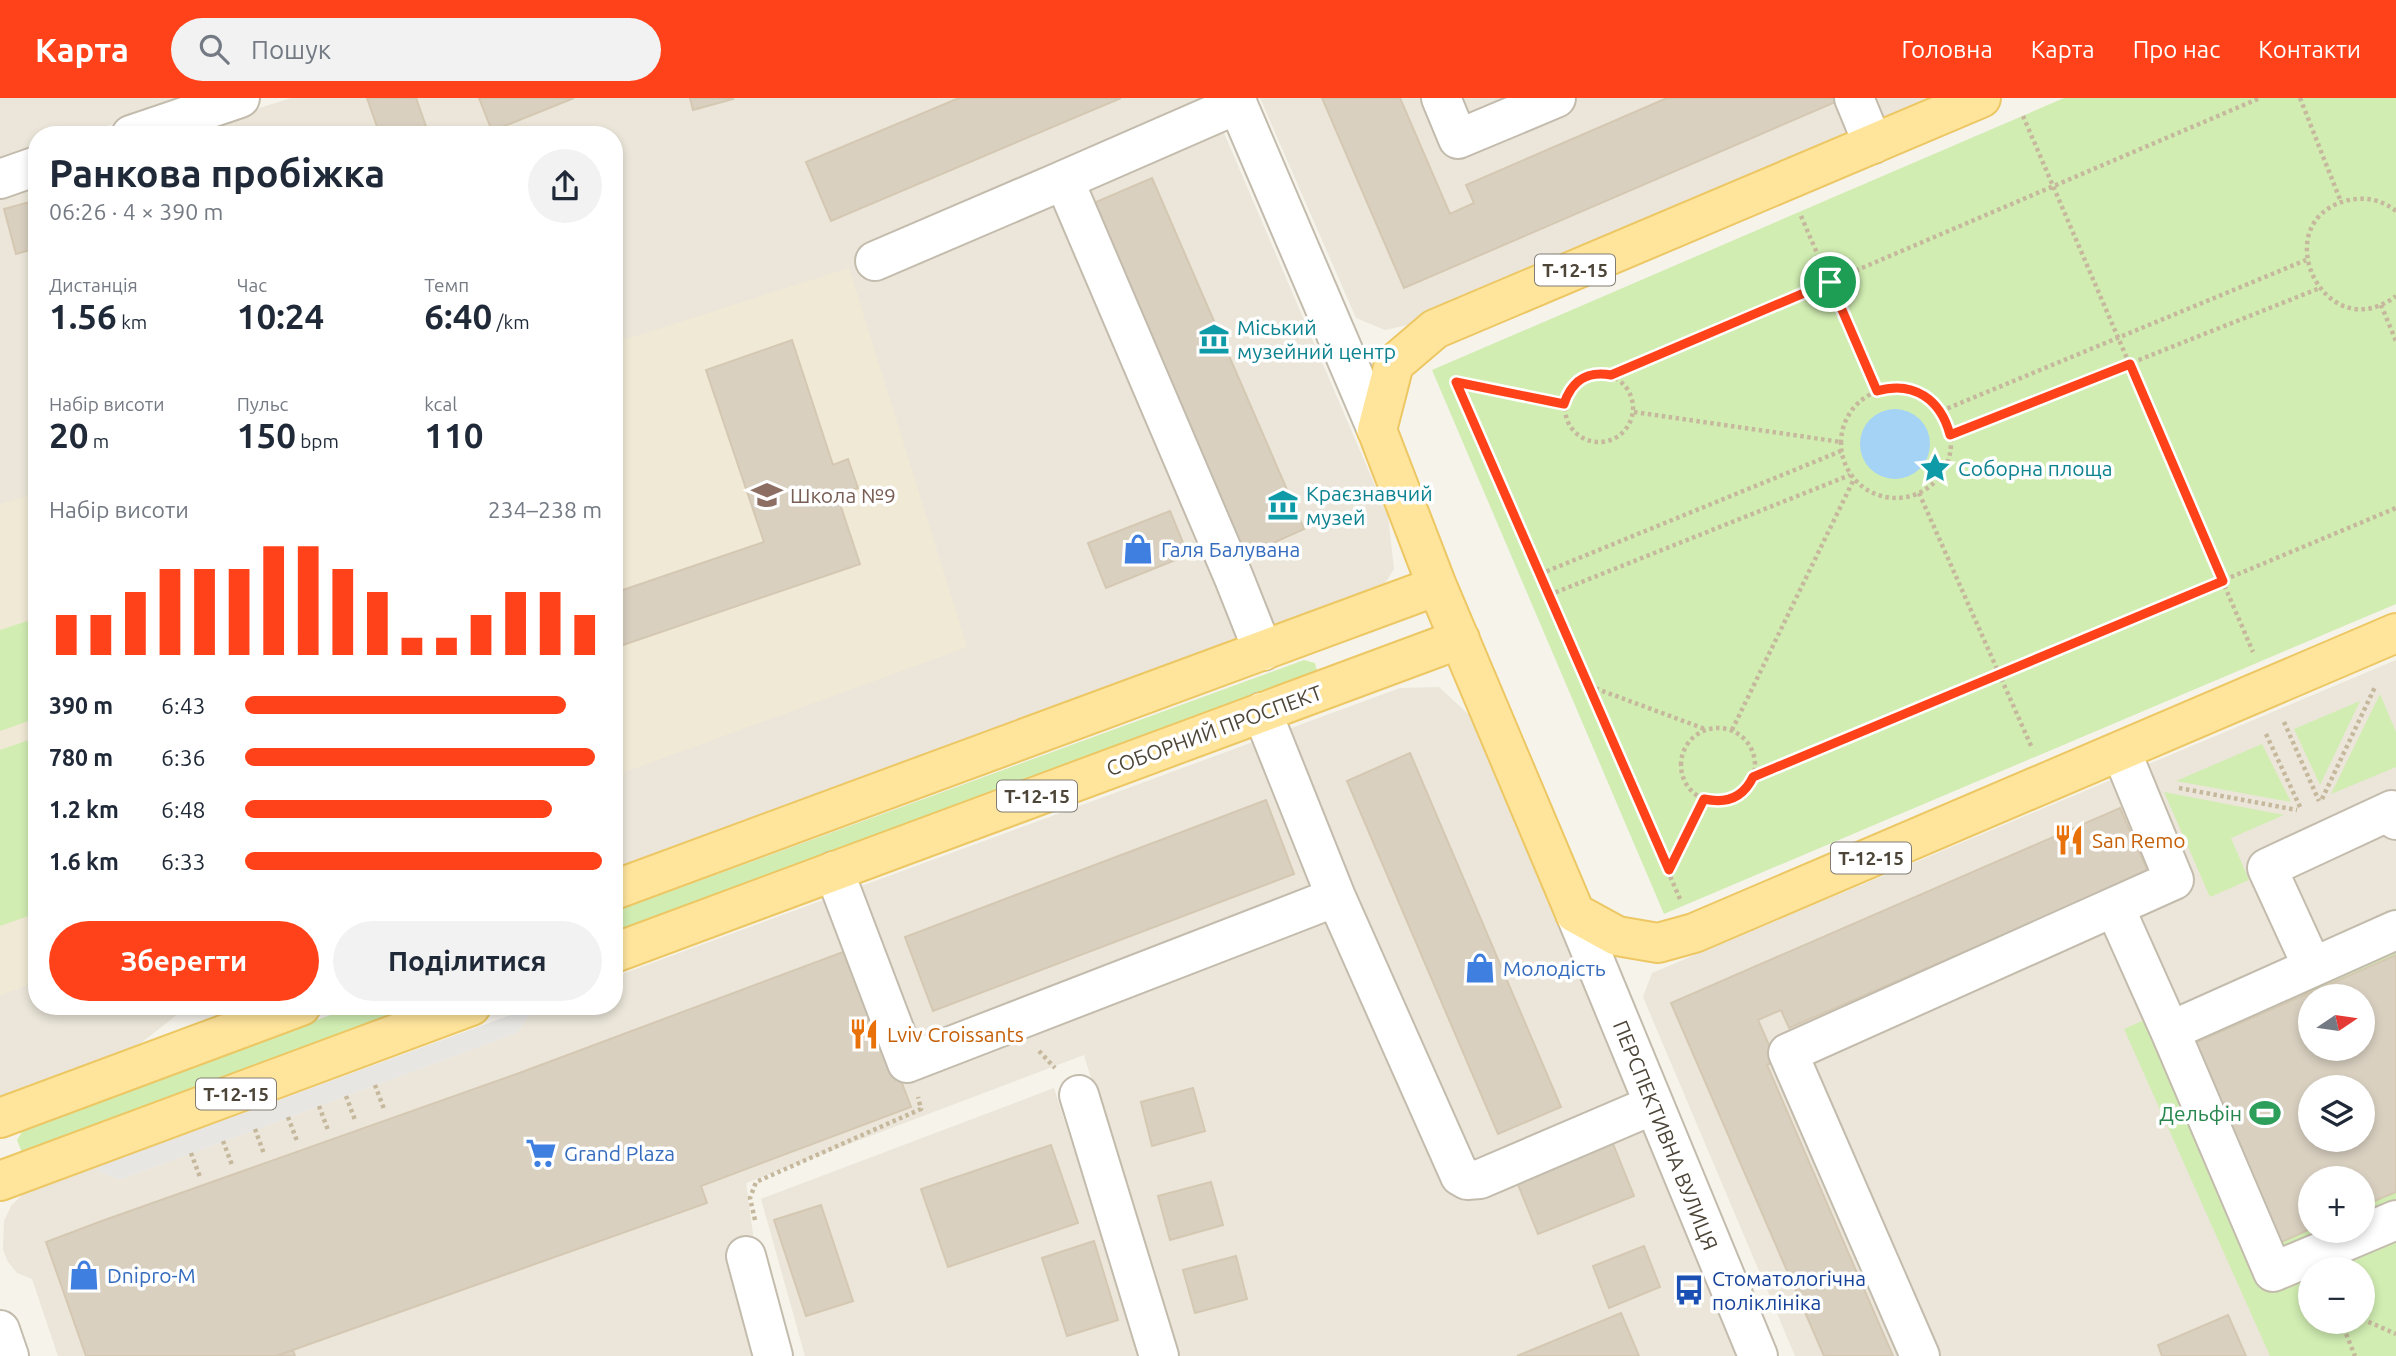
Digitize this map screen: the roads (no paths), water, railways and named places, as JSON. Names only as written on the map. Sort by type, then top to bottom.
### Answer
[{"type":"main road","name":"Т-12-15","points":[[1377,430],[1394,364],[1435,329],[1981,98]]},
{"type":"main road","points":[[1377,430],[1437,586],[1575,913]]},
{"type":"main road","name":"Т-12-15","points":[[623,887],[1437,586]]},
{"type":"main road","name":"Т-12-15","points":[[1575,913],[1617,936],[1658,943],[1694,933],[2396,633]]},
{"type":"main road","name":"СОБОРНИЙ ПРОСПЕКТ","points":[[623,950],[1460,639]]},
{"type":"main road","name":"Т-12-15","points":[[0,1118],[277,1015]]},
{"type":"main road","name":"Т-12-15","points":[[0,1181],[447,1015]]},
{"type":"street","points":[[158,126],[240,98]]},
{"type":"street","points":[[1441,98],[1458,139],[1556,98]]},
{"type":"street","points":[[1854,98],[1873,144]]},
{"type":"street","points":[[875,261],[1064,180],[1236,101],[1377,430]]},
{"type":"street","points":[[0,179],[28,169]]},
{"type":"street","points":[[1064,180],[1263,651]]},
{"type":"street","points":[[1262,712],[1336,897],[1460,1176],[1467,1180],[1480,1179],[1653,1105]]},
{"type":"street","points":[[1920,1356],[1788,1053],[2174,880],[2121,751]]},
{"type":"street","points":[[2312,966],[2267,868],[2392,810],[2396,820]]},
{"type":"street","points":[[834,871],[907,1063],[1336,897]]},
{"type":"street","points":[[2115,908],[2273,1272],[2396,1220]]},
{"type":"street","name":"ПЕРСПЕКТИВНА ВУЛИЦЯ","points":[[1575,913],[1758,1356]]},
{"type":"street","points":[[2170,1031],[2396,930]]},
{"type":"street","points":[[1079,1095],[1159,1356]]},
{"type":"street","points":[[746,1256],[773,1356]]},
{"type":"street","points":[[0,1330],[9,1356]]},
{"type":"water","points":[[1895,409],[1920,419],[1930,444],[1920,469],[1895,479],[1870,469],[1860,444],[1870,419]]},
{"type":"place","name":"Міський музейний центр","points":[[1214,339]]},
{"type":"place","name":"Соборна площа","points":[[1935,468]]},
{"type":"place","name":"Школа №9","points":[[767,495]]},
{"type":"place","name":"Краєзнавчий музей","points":[[1283,505]]},
{"type":"place","name":"Галя Балувана","points":[[1138,549]]},
{"type":"place","name":"San Remo","points":[[2069,840]]},
{"type":"place","name":"Молодість","points":[[1480,968]]},
{"type":"place","name":"Lviv Croissants","points":[[864,1034]]},
{"type":"place","name":"Дельфін","points":[[2265,1113]]},
{"type":"place","name":"Grand Plaza","points":[[541,1153]]},
{"type":"place","name":"Dnipro-M","points":[[84,1275]]},
{"type":"place","name":"Стоматологічна поліклініка","points":[[1689,1290]]}]
